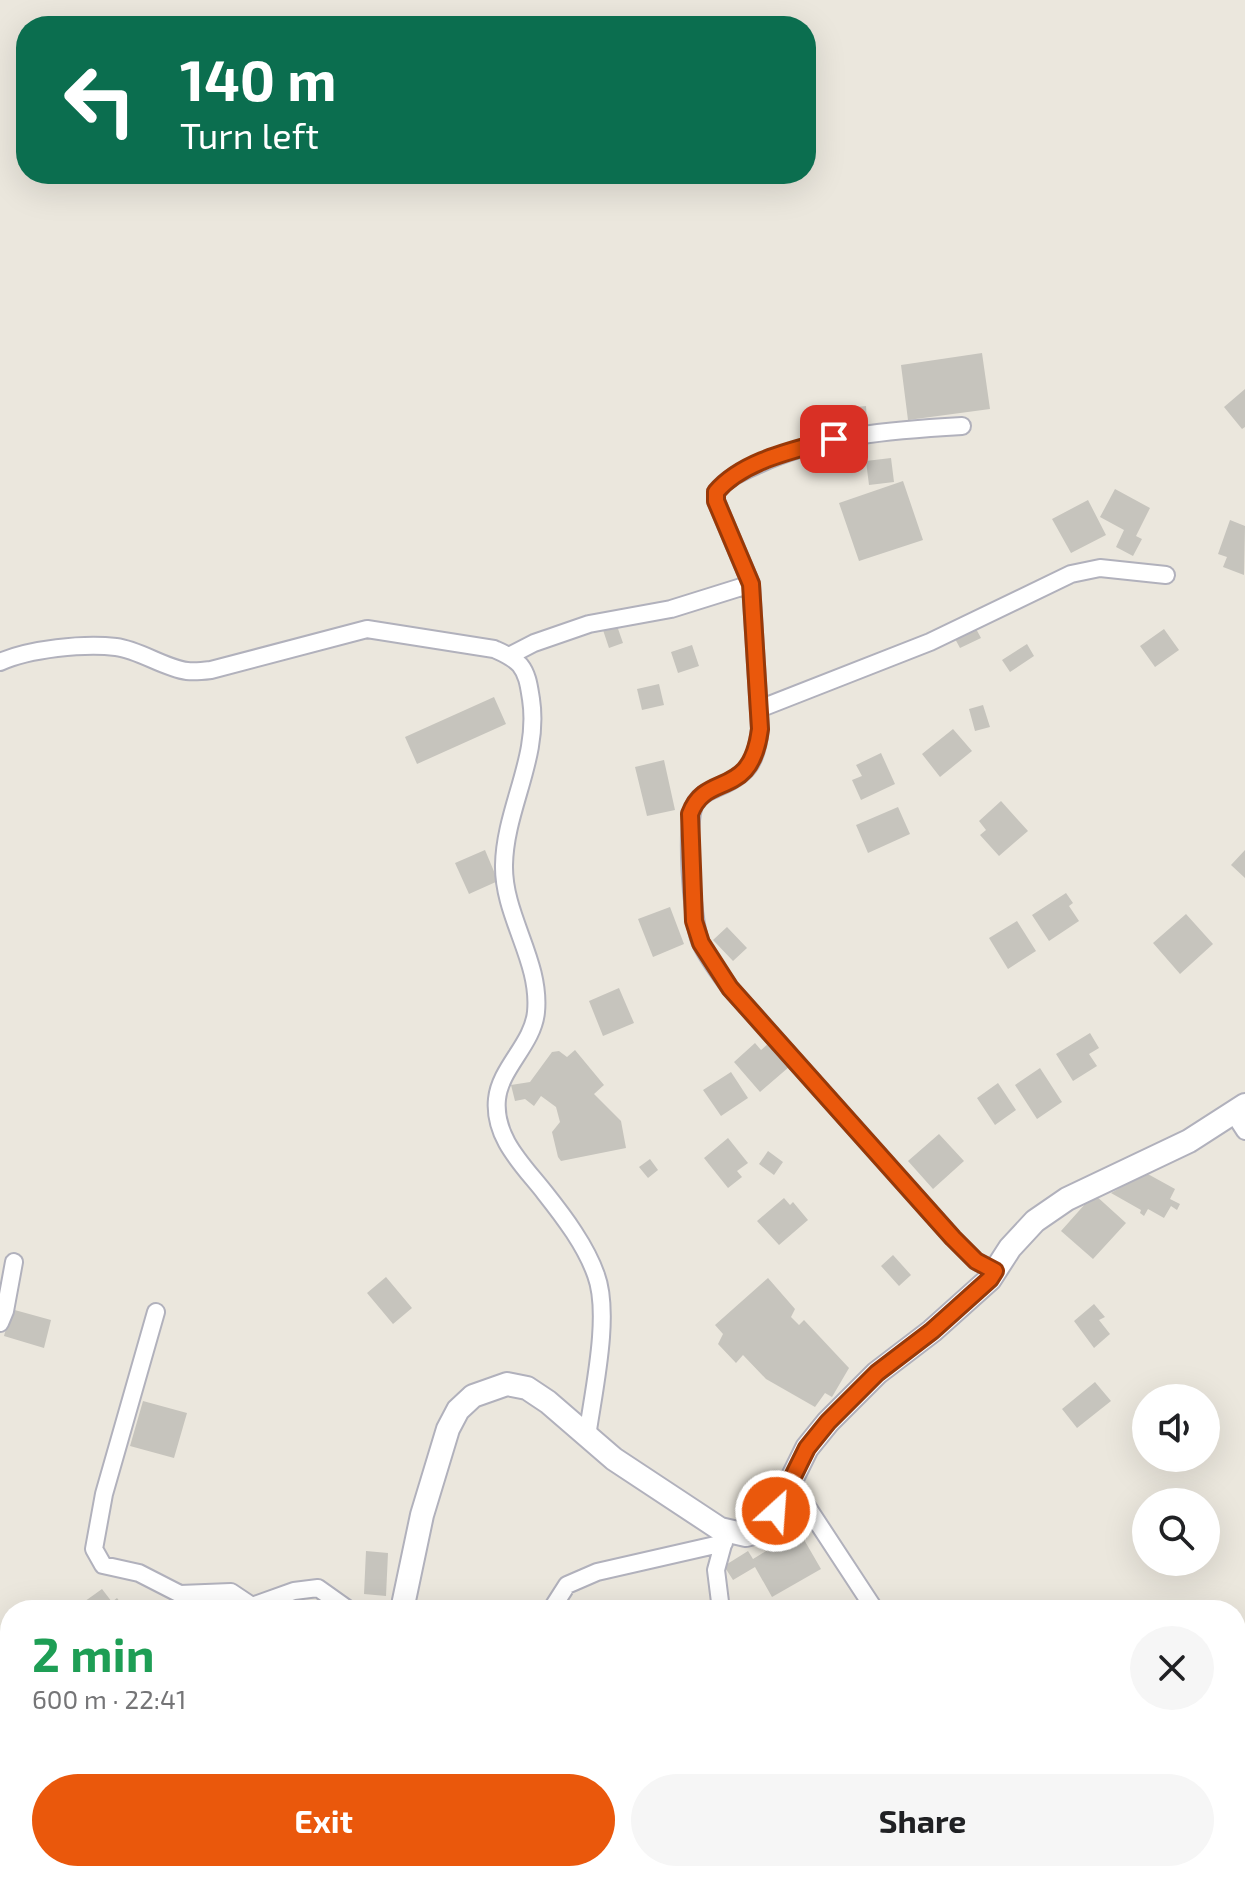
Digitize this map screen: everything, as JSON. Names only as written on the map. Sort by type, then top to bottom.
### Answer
[{"type":"street","points":[[962,426],[886,430],[834,439],[783,453],[734,476],[716,492],[716,501],[751,584],[760,729],[757,752],[749,767],[740,776],[703,793],[690,814],[694,921],[701,943],[730,988],[953,1238],[976,1261],[995,1271]]},
{"type":"street","points":[[759,709],[930,642],[1071,574],[1100,568],[1166,575]]},
{"type":"street","points":[[509,656],[534,643],[589,624],[671,609],[751,584]]},
{"type":"street","points":[[0,662],[18,654],[116,647],[153,657],[185,671],[211,670],[367,629],[494,649],[520,666],[528,681],[533,740],[504,864],[512,916],[532,971],[537,995],[536,1016],[502,1082],[497,1110],[508,1146],[573,1233],[596,1272],[601,1289],[598,1358],[587,1437]]},
{"type":"street","points":[[557,1600],[567,1585],[597,1572],[725,1537],[758,1532],[776,1511],[807,1448],[828,1422],[877,1373],[932,1331],[990,1279],[1010,1248],[1050,1209],[1241,1117]]},
{"type":"street","points":[[0,1323],[14,1262]]},
{"type":"street","points":[[156,1312],[104,1494],[94,1549],[103,1565],[139,1573],[180,1594],[231,1592],[243,1600]]},
{"type":"street","points":[[404,1600],[422,1515],[448,1429],[458,1410],[473,1396],[507,1384],[527,1388],[548,1402],[614,1459],[725,1537]]},
{"type":"street","points":[[791,1482],[869,1600]]},
{"type":"street","points":[[720,1600],[716,1570],[725,1537]]},
{"type":"street","points":[[269,1600],[294,1591],[318,1588],[335,1600]]},
{"type":"building","points":[[982,353],[990,409],[908,420],[901,365]]},
{"type":"building","points":[[1245,389],[1245,427],[1242,429],[1224,407]]},
{"type":"building","points":[[848,405],[856,423],[840,429],[833,411]]},
{"type":"building","points":[[866,406],[867,420],[858,421],[856,407]]},
{"type":"building","points":[[891,458],[894,482],[869,485],[866,461]]},
{"type":"building","points":[[903,481],[923,540],[859,561],[839,503]]},
{"type":"building","points":[[1115,489],[1150,508],[1136,536],[1142,539],[1133,556],[1116,547],[1124,530],[1100,517]]},
{"type":"building","points":[[1088,500],[1106,535],[1071,553],[1052,519]]},
{"type":"building","points":[[1230,520],[1245,526],[1244,575],[1223,567],[1227,557],[1218,554]]},
{"type":"building","points":[[615,620],[623,643],[609,648],[601,624]]},
{"type":"building","points":[[974,625],[981,638],[960,648],[953,635]]},
{"type":"building","points":[[1164,629],[1179,650],[1155,667],[1140,646]]},
{"type":"building","points":[[1027,644],[1034,656],[1010,672],[1002,660]]},
{"type":"building","points":[[692,645],[699,666],[678,673],[671,652]]},
{"type":"building","points":[[659,684],[664,705],[642,710],[637,689]]},
{"type":"building","points":[[494,697],[506,724],[417,764],[405,737]]},
{"type":"building","points":[[983,705],[990,727],[975,731],[969,709]]},
{"type":"building","points":[[953,729],[972,751],[940,777],[922,754]]},
{"type":"building","points":[[881,753],[895,784],[861,800],[852,780],[862,776],[856,765]]},
{"type":"building","points":[[664,760],[675,810],[647,816],[635,767]]},
{"type":"building","points":[[1001,801],[1028,831],[999,856],[980,835],[986,830],[979,821]]},
{"type":"building","points":[[898,807],[910,834],[868,853],[856,825]]},
{"type":"building","points":[[485,850],[498,881],[469,894],[455,863]]},
{"type":"building","points":[[1245,850],[1245,878],[1231,865]]},
{"type":"building","points":[[1066,893],[1073,903],[1069,906],[1079,921],[1049,941],[1032,915]]},
{"type":"building","points":[[670,907],[684,944],[653,957],[638,919]]},
{"type":"building","points":[[1186,914],[1213,944],[1180,974],[1153,943]]},
{"type":"building","points":[[1017,921],[1036,951],[1008,969],[989,938]]},
{"type":"building","points":[[727,927],[747,948],[733,961],[713,940]]},
{"type":"building","points":[[619,988],[634,1023],[603,1036],[589,1001]]},
{"type":"building","points":[[1090,1033],[1099,1048],[1089,1054],[1097,1066],[1073,1081],[1056,1054]]},
{"type":"building","points":[[755,1043],[761,1050],[769,1043],[789,1067],[760,1092],[734,1062]]},
{"type":"building","points":[[575,1050],[604,1085],[594,1094],[621,1121],[626,1148],[561,1161],[552,1132],[560,1122],[556,1107],[541,1096],[534,1106],[525,1099],[515,1101],[511,1085],[530,1082],[552,1052],[559,1051],[567,1057]]},
{"type":"building","points":[[1040,1068],[1062,1102],[1037,1119],[1015,1085]]},
{"type":"building","points":[[731,1072],[748,1098],[721,1116],[703,1090]]},
{"type":"building","points":[[998,1083],[1016,1110],[995,1125],[977,1098]]},
{"type":"building","points":[[939,1134],[964,1161],[933,1189],[908,1161]]},
{"type":"building","points":[[728,1138],[748,1163],[737,1171],[742,1177],[728,1188],[704,1158]]},
{"type":"building","points":[[768,1151],[783,1162],[774,1175],[759,1164]]},
{"type":"building","points":[[650,1159],[658,1170],[648,1178],[639,1167]]},
{"type":"building","points":[[1146,1173],[1175,1189],[1170,1199],[1180,1204],[1177,1210],[1171,1206],[1164,1218],[1148,1209],[1144,1216],[1141,1210],[1111,1193]]},
{"type":"building","points":[[1094,1194],[1126,1223],[1093,1259],[1061,1231]]},
{"type":"building","points":[[784,1198],[790,1205],[793,1202],[808,1220],[779,1245],[757,1221]]},
{"type":"building","points":[[893,1255],[911,1275],[899,1286],[881,1266]]},
{"type":"building","points":[[386,1277],[412,1308],[393,1324],[367,1293]]},
{"type":"building","points":[[768,1278],[795,1309],[791,1317],[799,1325],[804,1320],[849,1368],[832,1397],[825,1393],[815,1407],[766,1379],[743,1355],[736,1363],[718,1344],[723,1334],[715,1325]]},
{"type":"building","points":[[1094,1304],[1105,1317],[1099,1320],[1110,1334],[1094,1348],[1074,1321]]},
{"type":"building","points":[[11,1309],[51,1320],[44,1348],[4,1336]]},
{"type":"building","points":[[1095,1382],[1111,1401],[1077,1428],[1062,1409]]},
{"type":"building","points":[[143,1401],[187,1413],[174,1458],[130,1446]]},
{"type":"building","points":[[799,1531],[821,1569],[772,1597],[755,1567],[733,1580],[724,1566],[748,1551],[753,1559]]},
{"type":"building","points":[[366,1551],[388,1553],[386,1596],[364,1594]]},
{"type":"building","points":[[102,1589],[110,1600],[87,1600]]},
{"type":"route","points":[[776,1511],[807,1448],[828,1422],[877,1373],[932,1331],[995,1271],[976,1261],[953,1238],[730,988],[701,943],[694,921],[690,814],[703,793],[726,784],[749,767],[757,752],[760,729],[751,584],[716,501],[716,492],[734,476],[783,453],[834,439]]}]
